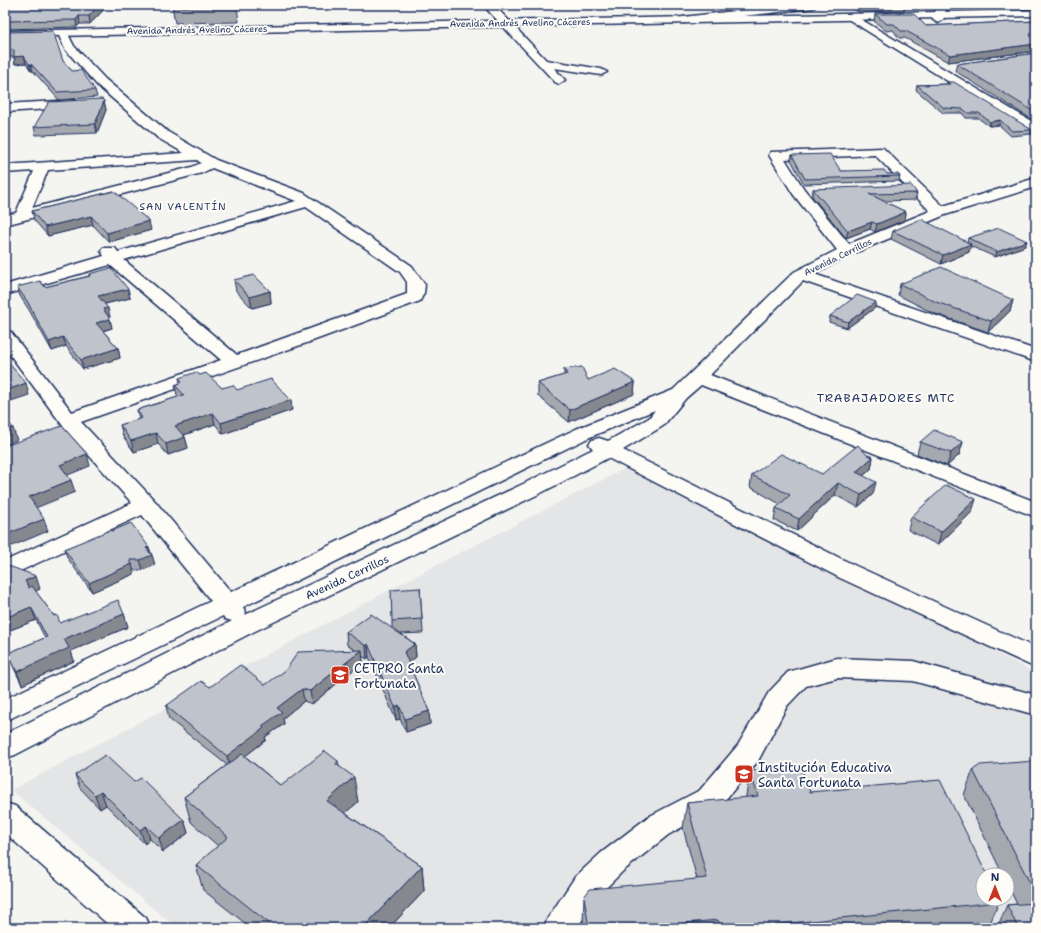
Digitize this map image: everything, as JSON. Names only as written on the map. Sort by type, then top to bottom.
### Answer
[{"type":"highway","name":"Avenida Andrés Avelino Cáceres","points":[[5,37],[855,19],[940,13],[1034,15]]},
{"type":"highway","name":"Avenida Andrés Avelino Cáceres","points":[[5,34],[508,26],[683,20],[855,19]]},
{"type":"street","points":[[488,5],[559,80]]},
{"type":"street","points":[[683,20],[813,5]]},
{"type":"street","points":[[855,19],[1036,130]]},
{"type":"street","points":[[52,434],[70,423],[414,297],[417,290],[416,282],[406,269],[303,199],[205,159],[163,135],[101,82],[69,47],[64,36]]},
{"type":"street","points":[[542,62],[601,72]]},
{"type":"street","points":[[938,69],[953,67]]},
{"type":"street","points":[[110,102],[125,101]]},
{"type":"street","points":[[5,108],[88,103]]},
{"type":"street","points":[[846,251],[798,191],[776,155],[878,150],[940,212]]},
{"type":"street","points":[[5,168],[205,159]]},
{"type":"street","points":[[5,220],[197,170],[205,159]]},
{"type":"street","points":[[22,215],[43,166]]},
{"type":"street","name":"Avenida Cerrillos","points":[[5,747],[244,626],[531,489],[608,450],[656,422],[679,394],[698,377],[800,275],[846,251],[940,212],[1036,182]]},
{"type":"street","points":[[892,187],[915,186]]},
{"type":"street","points":[[798,191],[814,191]]},
{"type":"street","points":[[5,290],[111,255],[303,199]]},
{"type":"street","points":[[5,281],[111,255]]},
{"type":"street","points":[[111,255],[234,362]]},
{"type":"street","points":[[800,275],[1036,356]]},
{"type":"street","points":[[5,336],[13,359],[146,505],[244,626]]},
{"type":"street","points":[[698,377],[1036,510]]},
{"type":"street","name":"Avenida Cerrillos","points":[[5,711],[583,432],[679,394]]},
{"type":"street","points":[[583,432],[608,450],[848,572],[1036,659]]},
{"type":"street","points":[[5,570],[146,505]]},
{"type":"street","points":[[559,928],[586,887],[612,862],[658,826],[710,798],[748,753],[778,699],[797,679],[837,668],[913,671],[1036,705]]},
{"type":"street","points":[[5,815],[134,928]]},
{"type":"shaded area","name":"Institución Educativa Santa Fortunata","points":[[630,466],[1036,673],[1036,928],[177,928],[11,790],[448,559]]},
{"type":"building","points":[[5,5],[99,5],[89,16],[79,16],[76,20],[5,21]]},
{"type":"building","points":[[172,5],[236,5],[237,7],[172,7]]},
{"type":"building","points":[[854,5],[903,5],[905,7],[859,8]]},
{"type":"building","points":[[875,14],[914,14],[926,26],[1036,21],[1036,44],[950,55],[906,31],[901,31],[894,24],[887,24]]},
{"type":"building","points":[[53,31],[63,61],[72,71],[81,70],[95,90],[57,92],[31,64],[29,64],[24,56],[14,57],[14,50],[5,50],[5,44],[7,41],[5,40],[5,32]]},
{"type":"building","points":[[1036,53],[1036,113],[957,64]]},
{"type":"building","points":[[947,82],[954,82],[1032,130],[1012,131],[1000,120],[990,122],[979,113],[968,113],[963,109],[944,108],[917,85],[950,84]]},
{"type":"building","points":[[102,99],[104,101],[95,124],[34,127],[49,102]]},
{"type":"building","points":[[830,154],[841,171],[884,170],[887,174],[898,174],[900,176],[805,179],[792,155]]},
{"type":"building","points":[[911,185],[917,193],[869,194],[906,212],[877,224],[872,222],[848,231],[813,189]]},
{"type":"building","points":[[114,191],[149,221],[107,233],[91,216],[45,227],[32,211]]},
{"type":"building","points":[[921,219],[971,244],[943,255],[893,231]]},
{"type":"building","points":[[999,228],[1027,241],[997,252],[968,238]]},
{"type":"building","points":[[941,267],[1013,300],[991,321],[936,302],[900,284]]},
{"type":"building","points":[[111,268],[128,289],[98,296],[108,308],[103,309],[110,319],[96,323],[118,348],[81,360],[63,337],[49,342],[27,301],[17,287],[40,281],[45,287],[90,276],[89,274]]},
{"type":"building","points":[[254,275],[270,291],[250,297],[234,280]]},
{"type":"building","points":[[857,295],[876,302],[848,322],[830,316]]},
{"type":"building","points":[[6,360],[26,383],[5,391]]},
{"type":"building","points":[[582,367],[588,380],[615,369],[635,382],[570,410],[538,383],[567,374],[564,369]]},
{"type":"building","points":[[196,372],[200,375],[206,373],[222,388],[233,385],[237,390],[271,379],[291,400],[221,423],[213,413],[175,426],[185,437],[166,444],[156,433],[131,441],[120,425],[142,418],[137,410],[184,395],[175,385],[182,382],[179,378]]},
{"type":"building","points":[[5,418],[13,428],[5,431]]},
{"type":"building","points":[[62,426],[87,454],[60,465],[71,480],[29,497],[44,519],[5,535],[5,446]]},
{"type":"building","points":[[934,430],[963,442],[951,453],[920,442]]},
{"type":"building","points":[[858,445],[867,455],[873,457],[856,472],[876,482],[861,495],[838,483],[799,519],[776,508],[790,495],[752,475],[781,454],[822,474]]},
{"type":"building","points":[[946,485],[976,499],[941,532],[911,517]]},
{"type":"building","points":[[131,523],[149,547],[146,548],[152,555],[140,560],[130,560],[132,564],[89,583],[64,549]]},
{"type":"building","points":[[5,565],[36,576],[25,581],[29,588],[32,586],[54,616],[57,615],[60,623],[118,600],[124,614],[64,639],[69,648],[17,672],[8,653],[47,637],[31,607],[5,618]]},
{"type":"building","points":[[420,588],[422,619],[392,621],[391,590]]},
{"type":"building","points":[[371,614],[415,644],[404,652],[429,711],[405,719],[399,705],[395,707],[368,644],[366,646],[346,632]]},
{"type":"building","points":[[362,650],[310,691],[302,689],[277,708],[282,712],[262,726],[264,728],[227,756],[166,706],[201,681],[210,687],[240,665],[265,685],[286,670],[298,652]]},
{"type":"building","points":[[325,751],[338,761],[336,764],[354,777],[327,801],[422,866],[363,928],[275,928],[196,865],[228,837],[184,797],[242,754],[281,786]]},
{"type":"building","points":[[105,755],[134,782],[141,778],[184,820],[159,838],[146,826],[140,830],[101,791],[95,795],[75,775]]},
{"type":"building","points":[[1036,761],[1036,895],[973,770],[980,765]]},
{"type":"building","points":[[801,767],[810,792],[940,780],[983,867],[975,867],[975,904],[741,928],[721,928],[718,920],[633,928],[589,928],[584,897],[590,889],[707,878],[687,803],[758,796],[750,771]]},
{"type":"building","points":[[1036,903],[1036,928],[1018,928],[1008,907],[1015,907],[1015,904]]},
{"type":"place","name":"CETPRO Santa Fortunata","points":[[340,675]]},
{"type":"place","name":"Institución Educativa Santa Fortunata","points":[[744,774]]},
{"type":"district","name":"SAN VALENTÍN","points":[[183,206]]},
{"type":"district","name":"TRABAJADORES MTC","points":[[886,398]]}]
